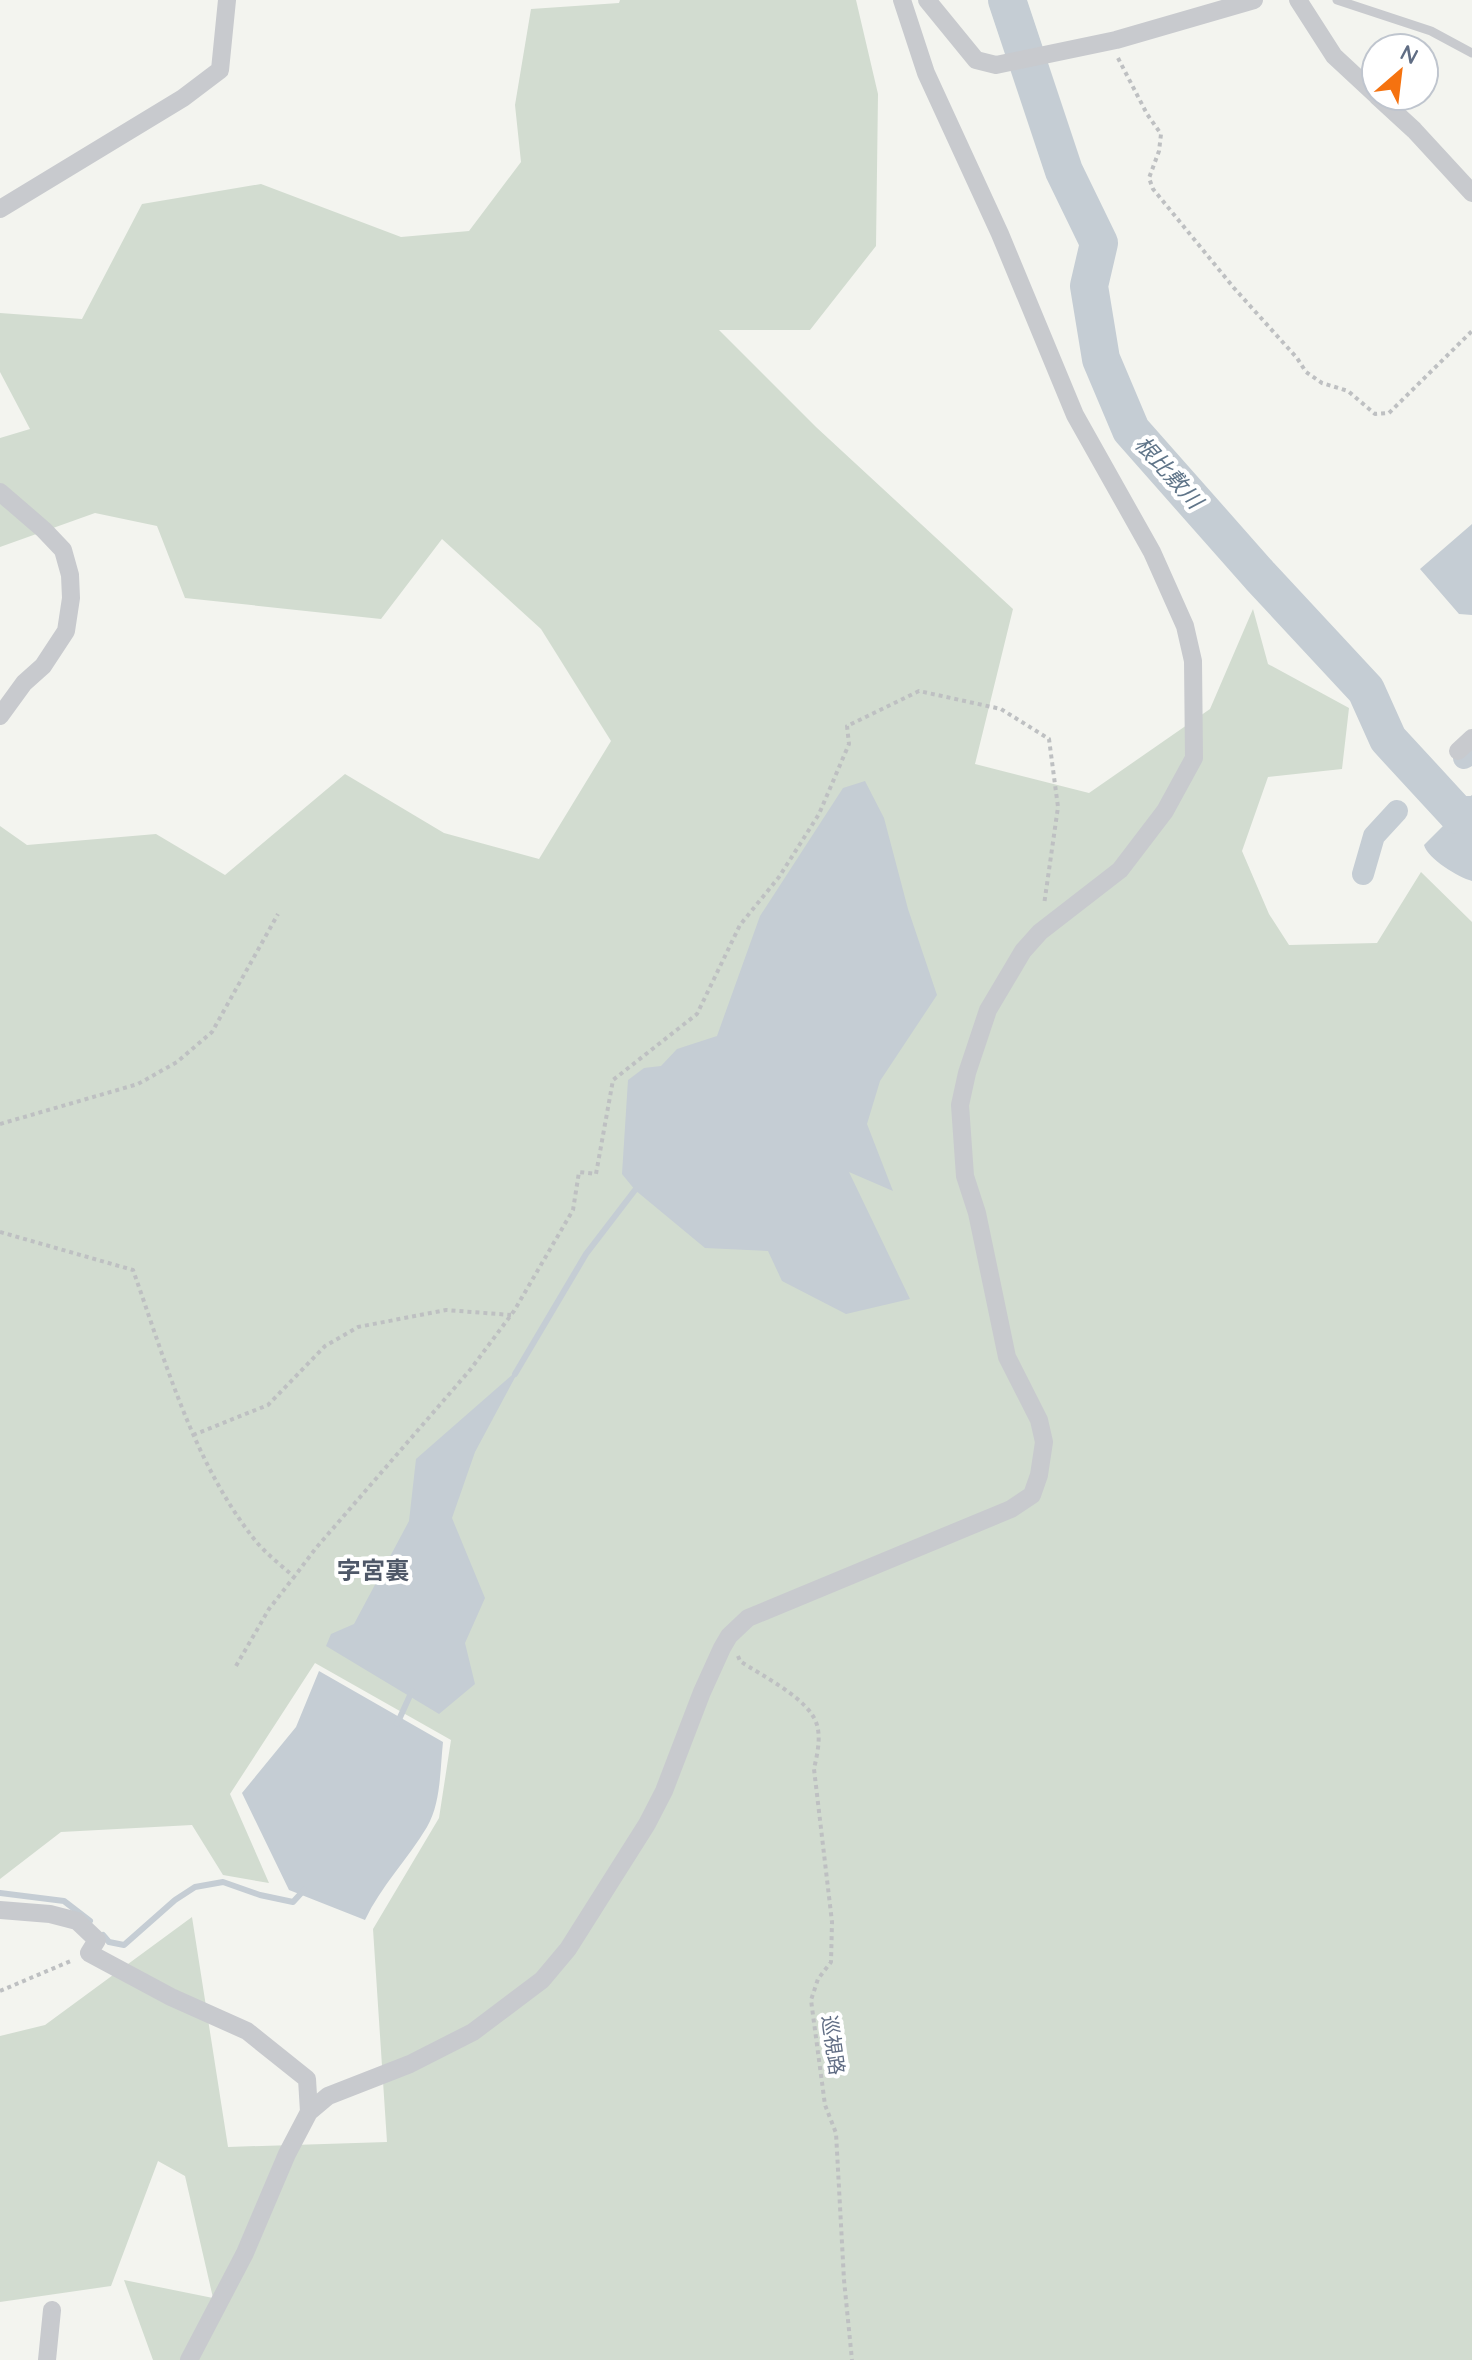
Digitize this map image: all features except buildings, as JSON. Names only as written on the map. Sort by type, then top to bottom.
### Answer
[{"type":"street","points":[[0,209],[183,98],[220,70],[227,0]]},
{"type":"street","points":[[189,2360],[245,2253],[287,2154],[309,2112],[328,2096],[410,2064],[473,2032],[542,1980],[568,1949],[647,1824],[664,1791],[702,1692],[729,1636],[748,1618],[1011,1509],[1032,1495],[1039,1475],[1044,1442],[1039,1420],[1007,1357],[977,1213],[965,1176],[960,1105],[988,1010],[1023,951],[1040,932],[1120,870],[1165,811],[1194,758],[1193,661],[1185,626],[1152,552],[1075,415],[1000,234],[926,73],[902,0]]},
{"type":"street","points":[[927,0],[976,60],[996,65],[1110,41],[1254,0]]},
{"type":"street","points":[[1298,0],[1334,56],[1360,81]]},
{"type":"street","points":[[1394,112],[1472,193]]},
{"type":"street","points":[[0,492],[63,550],[70,575],[71,598],[66,631],[43,666],[24,683],[0,716]]},
{"type":"street","points":[[1458,751],[1472,738]]},
{"type":"street","points":[[0,1910],[50,1914],[77,1921],[97,1940],[89,1953],[171,1997],[247,2031],[307,2079],[309,2112]]},
{"type":"street","points":[[47,2360],[52,2310]]},
{"type":"lane","points":[[1337,0],[1431,31],[1472,53]]},
{"type":"path","points":[[1110,41],[1147,114],[1161,134],[1159,151],[1149,178],[1153,189],[1306,372],[1322,383],[1348,391],[1375,414],[1389,413],[1472,331]]},
{"type":"path","points":[[236,1666],[269,1609],[316,1548],[470,1370],[511,1315],[573,1210],[579,1172],[596,1174],[613,1080],[697,1014],[740,925],[779,877],[819,814],[849,744],[847,726],[919,691],[1001,709],[1049,739],[1058,807],[1040,932]]},
{"type":"path","points":[[0,1124],[138,1084],[177,1062],[212,1032],[278,914]]},
{"type":"path","points":[[0,1232],[133,1270],[193,1435],[216,1483],[256,1541],[294,1577]]},
{"type":"path","points":[[193,1435],[268,1405],[325,1346],[358,1327],[446,1310],[511,1315]]},
{"type":"path","name":"巡視路","points":[[729,1636],[740,1661],[798,1699],[817,1723],[819,1748],[814,1769],[832,1922],[831,1962],[818,1979],[811,2000],[825,2105],[836,2133],[852,2360]]},
{"type":"path","points":[[0,1991],[89,1953]]},
{"type":"shaded area","points":[[620,0],[856,0],[878,94],[876,246],[810,330],[719,330],[816,427],[1013,609],[975,764],[1089,793],[1210,709],[1253,609],[1268,664],[1349,708],[1342,769],[1268,777],[1242,851],[1269,914],[1289,945],[1377,943],[1421,872],[1472,922],[1472,2360],[153,2360],[124,2280],[213,2298],[185,2176],[158,2161],[111,2286],[0,2302],[0,2036],[45,2025],[192,1917],[228,2147],[387,2142],[373,1929],[439,1818],[451,1740],[315,1663],[230,1794],[269,1883],[223,1875],[192,1825],[61,1832],[0,1879],[0,826],[27,845],[156,834],[225,875],[345,774],[444,833],[539,859],[611,741],[541,629],[442,539],[381,619],[185,598],[157,526],[95,513],[0,547],[0,438],[30,429],[0,372],[0,313],[82,319],[142,204],[261,184],[401,237],[469,231],[521,162],[515,105],[531,9],[619,3]]},
{"type":"shaded area","points":[[1472,524],[1472,615],[1459,614],[1420,569]]},
{"type":"shaded area","points":[[865,781],[884,818],[908,909],[937,995],[880,1081],[867,1124],[893,1191],[849,1172],[910,1299],[846,1314],[782,1281],[768,1251],[705,1248],[635,1190],[622,1174],[628,1080],[644,1068],[661,1066],[677,1049],[717,1036],[760,916],[843,788]]},
{"type":"shaded area","points":[[1472,795],[1472,881],[1444,867],[1424,845],[1450,819],[1448,812]]},
{"type":"shaded area","points":[[520,1368],[475,1452],[452,1518],[485,1598],[465,1643],[475,1684],[439,1714],[326,1646],[331,1634],[354,1624],[409,1521],[416,1459]]},
{"type":"shaded area","points":[[319,1671],[443,1742],[432,1818],[365,1920],[289,1890],[242,1793],[296,1727]]},
{"type":"waterway","name":"根比敷川","points":[[1007,0],[1064,171],[1099,243],[1089,286],[1101,359],[1131,430],[1366,690],[1388,739],[1458,815],[1472,815]]},
{"type":"waterway","points":[[1464,758],[1472,753]]},
{"type":"waterway","points":[[1363,874],[1374,836],[1397,811]]},
{"type":"waterway","points":[[515,1374],[586,1254],[635,1190]]},
{"type":"waterway","points":[[397,1724],[412,1691]]},
{"type":"waterway","points":[[103,1935],[109,1942],[124,1945],[175,1900],[195,1887],[223,1882],[293,1902],[304,1890]]},
{"type":"waterway","points":[[0,1893],[64,1901],[90,1921]]},
{"type":"district","name":"字宮裏","points":[[373,1571]]}]
